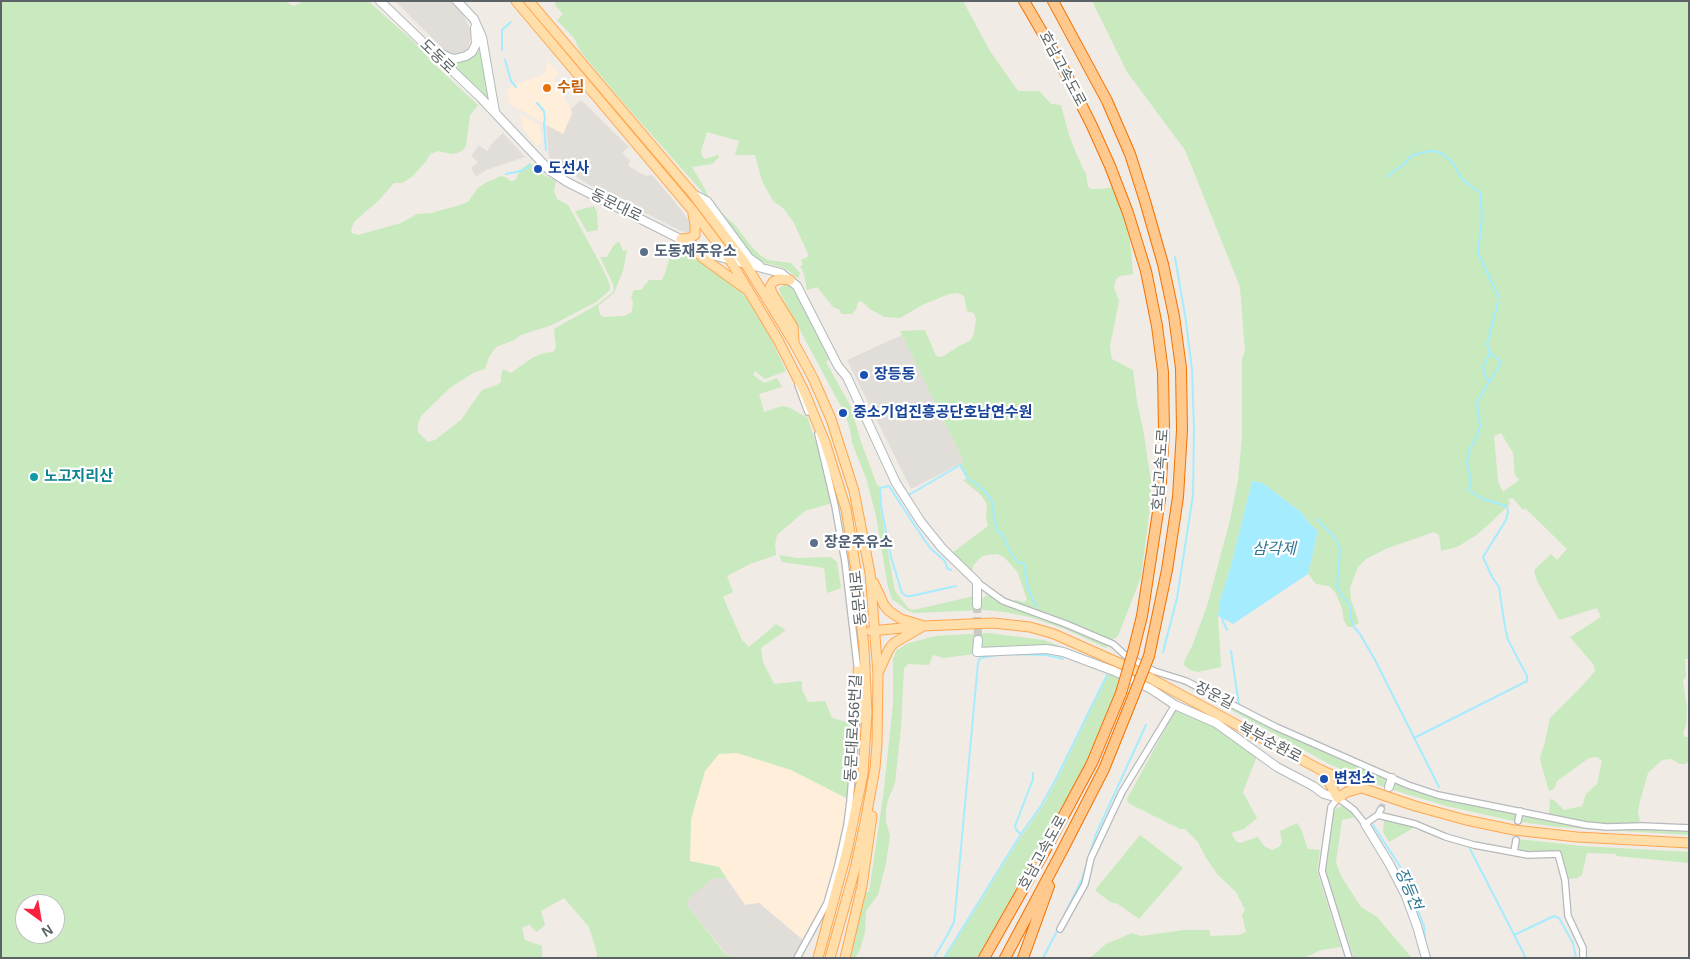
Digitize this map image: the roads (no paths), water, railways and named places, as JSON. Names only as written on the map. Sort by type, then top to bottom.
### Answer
[{"type":"highway","points":[[1018,1],[1039,25]]},
{"type":"highway","name":"호남고속도로","points":[[984,958],[1092,763],[1121,693],[1142,616],[1160,499],[1164,430],[1163,372],[1157,326],[1146,271],[1125,205],[1092,126],[1063,68],[1024,1]]},
{"type":"highway","name":"호남고속도로","points":[[1005,958],[1104,769],[1149,656],[1167,570],[1178,497],[1182,430],[1180,368],[1174,316],[1163,264],[1145,201],[1130,154],[1108,101],[1053,1]]},
{"type":"highway","name":"호남고속도로","points":[[1023,958],[1062,851]]},
{"type":"highway","name":"호남고속도로","points":[[980,958],[998,934]]},
{"type":"main road","name":"동문대로","points":[[516,1],[693,211],[730,260],[778,340],[804,391],[825,442],[846,508],[863,632],[867,713],[863,774],[853,824],[818,958]]},
{"type":"main road","name":"동문대로","points":[[529,1],[693,194],[744,263],[794,343],[813,378],[839,442],[858,504],[870,573],[878,674],[877,744],[866,823],[830,958]]},
{"type":"main road","points":[[681,239],[690,238],[695,235],[693,211]]},
{"type":"main road","points":[[692,245],[703,258],[750,292]]},
{"type":"main road","points":[[790,280],[779,279],[773,282],[770,287],[793,327],[794,343]]},
{"type":"main road","points":[[870,573],[884,605],[889,611],[901,619],[923,626]]},
{"type":"main road","name":"북부순환로","points":[[863,632],[923,626],[993,623],[1017,625],[1054,634],[1135,670],[1321,770],[1362,788],[1435,813],[1514,830],[1576,837],[1689,843]]},
{"type":"main road","points":[[878,674],[889,649],[894,643],[923,626]]},
{"type":"main road","points":[[858,671],[861,688],[861,714],[866,728]]},
{"type":"main road","points":[[1321,770],[1338,798],[1346,792],[1362,788]]},
{"type":"main road","points":[[845,958],[859,902],[867,858],[873,809],[873,778]]},
{"type":"street","name":"도동로","points":[[380,1],[494,112]]},
{"type":"street","points":[[457,1],[474,19],[482,37],[494,112]]},
{"type":"street","points":[[426,47],[450,58],[455,59],[466,56],[472,52],[476,44],[477,36],[474,19]]},
{"type":"street","name":"동문대로","points":[[494,112],[550,170],[567,182],[712,255],[744,263]]},
{"type":"street","points":[[693,194],[707,201],[749,258],[762,268]]},
{"type":"street","points":[[744,263],[781,273],[797,286],[802,293],[838,366],[847,377],[888,469],[916,516],[942,548],[977,582],[977,605]]},
{"type":"street","name":"동문대로456번길","points":[[796,376],[800,393],[818,433],[832,490],[844,562],[858,671],[858,701],[847,825],[827,903],[797,958]]},
{"type":"street","name":"장운길","points":[[977,582],[1003,601],[1066,624],[1113,644],[1125,655],[1154,671],[1186,681],[1276,727],[1392,778],[1438,795],[1546,818],[1600,826],[1689,828]]},
{"type":"street","name":"장운길","points":[[978,640],[977,652],[1047,649],[1063,652],[1114,671],[1151,689],[1175,705],[1216,724],[1277,767],[1324,794],[1338,798],[1354,810],[1365,824],[1390,865],[1406,896],[1426,958]]},
{"type":"street","name":"장운길","points":[[1060,929],[1085,884],[1091,858],[1122,792],[1175,705]]},
{"type":"street","points":[[1389,787],[1392,778]]},
{"type":"street","points":[[1338,798],[1331,807],[1322,871],[1349,958]]},
{"type":"street","points":[[1365,824],[1379,812],[1415,824],[1446,838],[1528,855],[1558,854],[1565,880],[1568,916],[1583,948],[1583,958]]},
{"type":"street","points":[[1518,821],[1520,812]]},
{"type":"street","points":[[1514,852],[1516,840]]},
{"type":"water","name":"삼각제","points":[[1252,481],[1263,483],[1302,513],[1318,531],[1308,574],[1233,624],[1218,616],[1220,600],[1230,569]]},
{"type":"waterway","points":[[502,50],[502,30],[511,22]]},
{"type":"waterway","points":[[505,60],[511,81],[516,87]]},
{"type":"waterway","points":[[537,103],[544,111],[546,150]]},
{"type":"waterway","points":[[1386,177],[1405,163],[1411,156],[1424,152],[1434,151],[1443,154],[1453,163],[1462,179],[1480,193],[1482,217],[1478,253],[1499,298]]},
{"type":"waterway","points":[[506,174],[521,171],[531,165]]},
{"type":"waterway","points":[[1163,652],[1177,598],[1193,495],[1194,429],[1192,370],[1175,257]]},
{"type":"waterway","points":[[1467,490],[1471,483],[1467,463],[1469,451],[1480,426],[1478,400],[1500,364],[1500,361],[1490,353],[1487,344],[1498,302]]},
{"type":"waterway","points":[[1489,382],[1483,367],[1490,353]]},
{"type":"waterway","points":[[907,496],[960,465],[968,479],[977,484],[989,496],[992,502],[996,528],[1002,534],[1010,552],[1018,562],[1024,564],[1028,588],[1036,606]]},
{"type":"waterway","points":[[951,570],[947,568],[945,561],[930,548],[889,486],[880,488],[881,506],[891,557],[902,593],[906,596],[911,596],[956,586]]},
{"type":"waterway","points":[[1414,738],[1527,681],[1527,676],[1508,640],[1499,587],[1483,557],[1506,520],[1507,506],[1483,499],[1470,491]]},
{"type":"waterway","points":[[1317,519],[1336,539],[1340,550],[1337,586],[1351,610],[1354,627],[1375,660],[1439,787]]},
{"type":"waterway","name":"장등천","points":[[1223,617],[1222,619],[1227,630]]},
{"type":"waterway","name":"장등천","points":[[1231,651],[1239,706]]},
{"type":"waterway","points":[[1003,654],[1046,655],[1063,659]]},
{"type":"waterway","points":[[934,958],[954,922],[978,663],[980,658],[998,655]]},
{"type":"waterway","points":[[944,958],[1021,834],[1041,806],[1107,675]]},
{"type":"waterway","points":[[1089,856],[1096,834],[1146,725]]},
{"type":"waterway","points":[[1021,834],[1015,826],[1033,779],[1033,773]]},
{"type":"waterway","name":"장등천","points":[[1373,825],[1401,868],[1424,926],[1425,940],[1430,958]]},
{"type":"waterway","points":[[1470,849],[1526,958]]},
{"type":"waterway","points":[[1063,918],[1082,879],[1087,863]]},
{"type":"waterway","points":[[1514,935],[1554,916],[1559,918],[1573,943],[1576,958]]},
{"type":"waterway","points":[[1043,958],[1058,929]]},
{"type":"tunnel","points":[[977,605],[978,640]]},
{"type":"tunnel","points":[[1381,809],[1389,787]]},
{"type":"place","name":"수림","points":[[547,88]]},
{"type":"place","name":"도선사","points":[[538,169]]},
{"type":"place","name":"도동재주유소","points":[[644,252]]},
{"type":"place","name":"장등동","points":[[864,375]]},
{"type":"place","name":"중소기업진흥공단호남연수원","points":[[843,413]]},
{"type":"place","name":"노고지리산","points":[[34,477]]},
{"type":"place","name":"장운주유소","points":[[814,543]]},
{"type":"place","name":"변전소","points":[[1324,779]]}]
